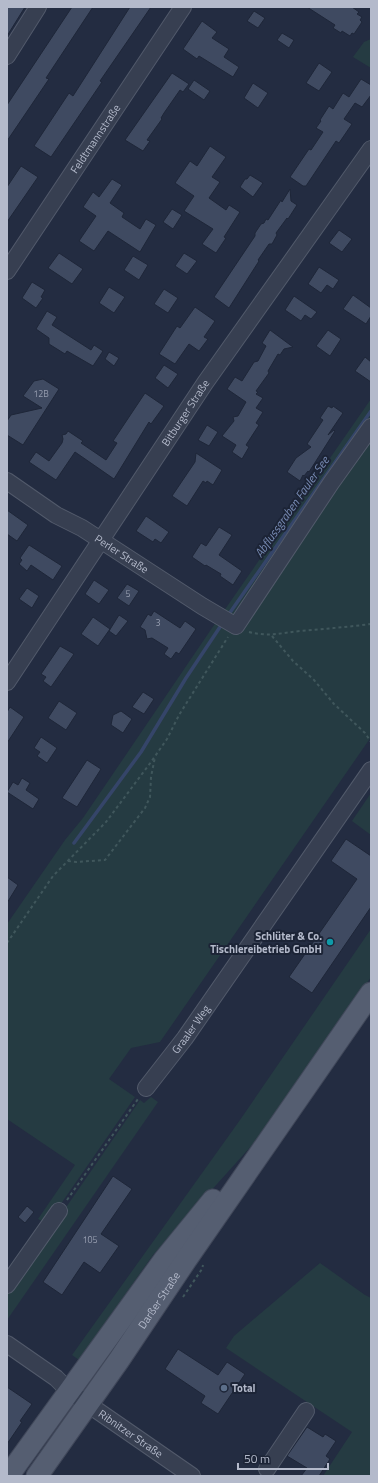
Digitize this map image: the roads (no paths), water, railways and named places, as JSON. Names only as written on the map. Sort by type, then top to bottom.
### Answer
[{"type":"main road","name":"Darßer Straße","points":[[37,1476],[371,993]]},
{"type":"main road","name":"Darßer Straße","points":[[8,1476],[164,1260],[203,1211],[280,1125]]},
{"type":"street","points":[[7,56],[38,7]]},
{"type":"street","name":"Feldtmannstraße","points":[[7,271],[183,7]]},
{"type":"street","name":"Bitburger Straße","points":[[7,682],[205,383],[371,149]]},
{"type":"street","name":"Perler Straße","points":[[7,481],[56,514],[102,540],[202,606],[236,626],[326,490],[371,427]]},
{"type":"street","name":"Graaler Weg","points":[[146,1088],[185,1038],[371,770]]},
{"type":"street","points":[[7,1285],[59,1211]]},
{"type":"street","points":[[7,1344],[56,1378],[69,1391]]},
{"type":"street","name":"Ribnitzer Straße","points":[[69,1391],[192,1476]]},
{"type":"street","points":[[267,1470],[306,1411]]},
{"type":"waterway","name":"Abflussgraben Fauler See","points":[[229,614],[371,411]]},
{"type":"waterway","points":[[74,843],[141,752],[186,678],[220,627]]},
{"type":"place","name":"Schlüter & Co. Tischlereibetrieb GmbH","points":[[330,942]]},
{"type":"place","name":"Total","points":[[224,1388]]}]
